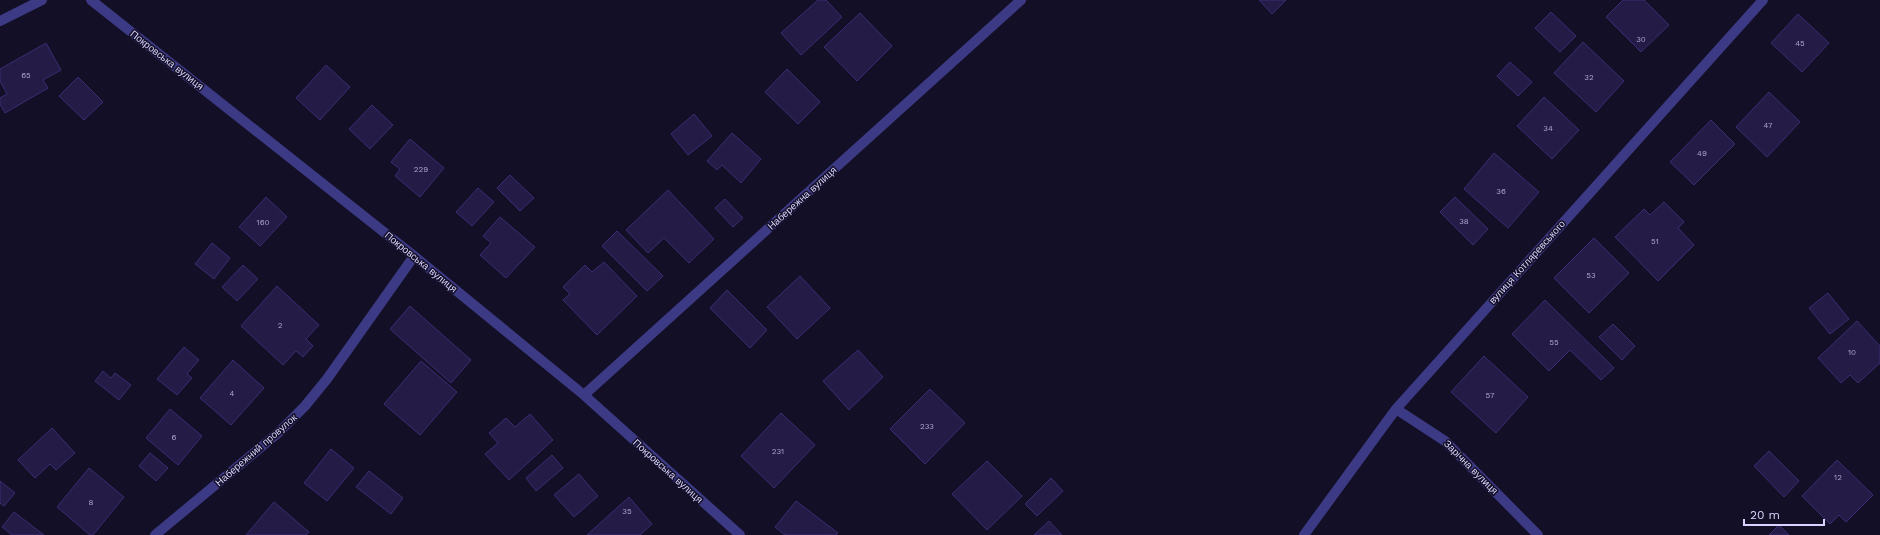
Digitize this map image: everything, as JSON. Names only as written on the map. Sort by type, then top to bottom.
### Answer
[{"type":"street","points":[[0,21],[42,0]]},
{"type":"street","name":"Покровська вулиця","points":[[91,0],[414,256],[584,395],[740,535]]},
{"type":"street","name":"Набережна вулиця","points":[[584,395],[1021,0]]},
{"type":"street","name":"вулиця Котляревського","points":[[1304,535],[1396,409],[1763,0]]},
{"type":"street","name":"Набережний провулок","points":[[155,535],[278,433],[305,406],[414,256]]},
{"type":"street","name":"Зарічна вулиця","points":[[1396,409],[1445,441],[1538,535]]},
{"type":"building","points":[[818,0],[826,0],[842,17],[801,55],[781,33]]},
{"type":"building","points":[[1259,0],[1286,0],[1272,14]]},
{"type":"building","points":[[1623,0],[1644,0],[1669,25],[1641,52],[1606,17]]},
{"type":"building","points":[[1551,12],[1576,36],[1560,52],[1535,28]]},
{"type":"building","points":[[860,13],[892,46],[857,81],[824,47]]},
{"type":"building","points":[[1798,14],[1829,43],[1802,72],[1771,43]]},
{"type":"building","points":[[1583,42],[1624,81],[1596,112],[1554,73]]},
{"type":"building","points":[[46,43],[61,70],[43,80],[48,88],[5,113],[0,104],[0,98],[7,94],[0,81],[0,69]]},
{"type":"building","points":[[1510,62],[1532,82],[1518,96],[1497,76]]},
{"type":"building","points":[[326,65],[350,87],[320,120],[296,98]]},
{"type":"building","points":[[787,69],[820,102],[798,124],[765,92]]},
{"type":"building","points":[[78,77],[103,102],[84,120],[59,96]]},
{"type":"building","points":[[1769,92],[1800,122],[1767,157],[1736,127]]},
{"type":"building","points":[[1544,97],[1579,130],[1552,159],[1517,126]]},
{"type":"building","points":[[372,105],[393,125],[370,149],[349,129]]},
{"type":"building","points":[[694,114],[712,136],[688,155],[671,134]]},
{"type":"building","points":[[1711,120],[1735,144],[1694,185],[1670,162]]},
{"type":"building","points":[[732,133],[761,159],[741,183],[722,165],[717,170],[707,161]]},
{"type":"building","points":[[410,139],[444,168],[420,197],[395,176],[400,169],[391,162]]},
{"type":"building","points":[[1494,153],[1539,192],[1508,228],[1464,189]]},
{"type":"building","points":[[510,175],[534,198],[520,211],[497,188]]},
{"type":"building","points":[[478,188],[494,202],[472,226],[456,212]]},
{"type":"building","points":[[668,190],[714,239],[689,263],[664,238],[648,253],[626,230]]},
{"type":"building","points":[[266,197],[287,217],[260,246],[239,227]]},
{"type":"building","points":[[1455,197],[1488,229],[1473,245],[1440,212]]},
{"type":"building","points":[[725,199],[743,218],[733,227],[715,208]]},
{"type":"building","points":[[1664,202],[1684,222],[1678,228],[1694,245],[1658,281],[1615,237],[1644,209],[1650,215]]},
{"type":"building","points":[[500,217],[535,247],[506,278],[480,255],[491,243],[483,236]]},
{"type":"building","points":[[617,231],[663,276],[647,291],[602,246]]},
{"type":"building","points":[[1594,238],[1629,273],[1589,313],[1554,278]]},
{"type":"building","points":[[212,243],[230,258],[214,279],[195,264]]},
{"type":"building","points":[[604,262],[637,296],[597,335],[563,300],[570,294],[563,287],[585,265],[592,272]]},
{"type":"building","points":[[243,265],[258,279],[237,301],[222,287]]},
{"type":"building","points":[[800,276],[830,308],[797,339],[767,307]]},
{"type":"building","points":[[277,286],[319,325],[306,339],[313,346],[303,357],[296,351],[283,365],[241,326]]},
{"type":"building","points":[[727,290],[767,330],[750,348],[710,308]]},
{"type":"building","points":[[1828,293],[1849,319],[1830,334],[1809,308]]},
{"type":"building","points":[[1545,300],[1614,368],[1601,380],[1570,350],[1549,371],[1512,334]]},
{"type":"building","points":[[410,306],[471,360],[451,383],[390,329]]},
{"type":"building","points":[[1857,321],[1880,346],[1880,363],[1858,383],[1850,375],[1841,383],[1818,358]]},
{"type":"building","points":[[1613,324],[1635,346],[1622,360],[1599,337]]},
{"type":"building","points":[[184,347],[199,360],[187,374],[192,378],[177,395],[157,379]]},
{"type":"building","points":[[858,350],[883,377],[849,410],[823,381]]},
{"type":"building","points":[[1484,356],[1528,397],[1496,433],[1451,392]]},
{"type":"building","points":[[233,360],[264,388],[231,425],[200,398]]},
{"type":"building","points":[[421,361],[457,392],[420,435],[384,404]]},
{"type":"building","points":[[103,371],[111,378],[115,373],[131,385],[119,400],[95,381]]},
{"type":"building","points":[[930,389],[965,423],[925,464],[890,429]]},
{"type":"building","points":[[170,409],[202,436],[178,465],[146,438]]},
{"type":"building","points":[[781,413],[815,445],[774,488],[741,456]]},
{"type":"building","points":[[530,414],[553,440],[509,480],[485,454],[498,443],[489,433],[506,418],[515,427]]},
{"type":"building","points":[[52,428],[75,453],[56,470],[50,464],[35,478],[18,460]]},
{"type":"building","points":[[331,449],[354,468],[327,501],[304,483]]},
{"type":"building","points":[[1769,451],[1799,481],[1784,497],[1754,466]]},
{"type":"building","points":[[150,453],[168,468],[156,481],[139,466]]},
{"type":"building","points":[[552,455],[563,468],[536,491],[526,478]]},
{"type":"building","points":[[1837,460],[1873,495],[1846,522],[1839,515],[1830,524],[1802,496]]},
{"type":"building","points":[[987,461],[1022,496],[987,530],[952,494]]},
{"type":"building","points":[[89,468],[124,497],[93,535],[90,535],[57,507]]},
{"type":"building","points":[[369,471],[403,498],[391,514],[356,487]]},
{"type":"building","points":[[579,474],[598,496],[574,517],[554,495]]},
{"type":"building","points":[[1051,478],[1063,491],[1037,516],[1025,504]]},
{"type":"building","points":[[0,481],[15,493],[4,506],[0,503]]},
{"type":"building","points":[[629,497],[652,524],[640,535],[587,535]]},
{"type":"building","points":[[796,501],[838,533],[836,535],[785,535],[775,527]]},
{"type":"building","points":[[274,502],[309,532],[306,535],[246,535]]},
{"type":"building","points":[[14,512],[44,535],[12,535],[2,527]]},
{"type":"building","points":[[1049,521],[1062,535],[1034,535]]},
{"type":"building","points":[[1779,525],[1789,535],[1769,535]]}]
